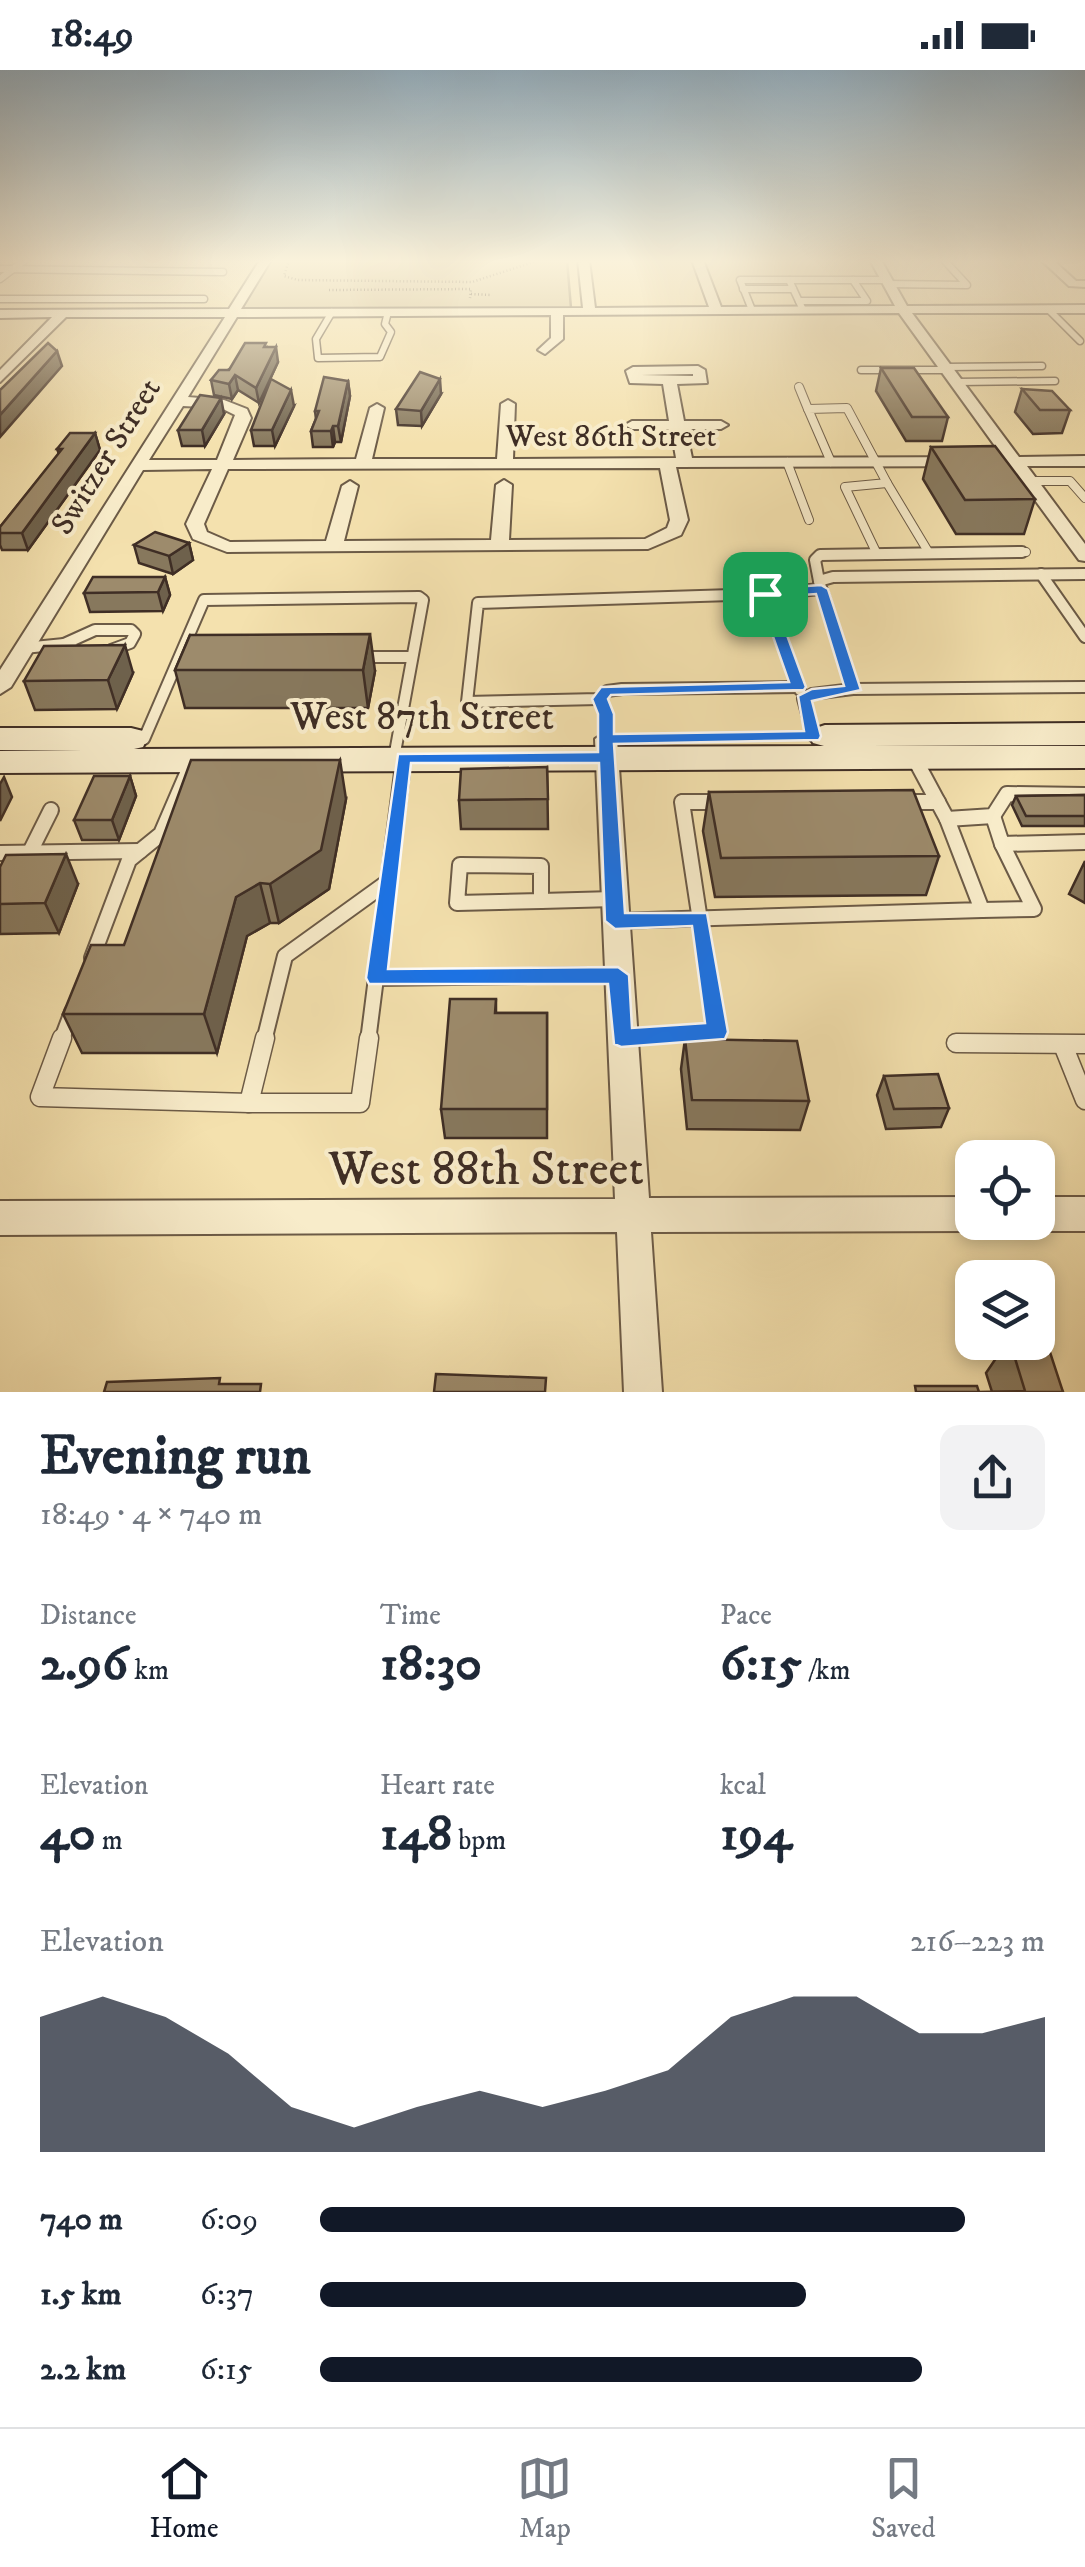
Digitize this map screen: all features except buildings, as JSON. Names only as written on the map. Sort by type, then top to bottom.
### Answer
[{"type":"main road","name":"West 87th Street","points":[[0,762],[192,761],[606,748],[813,736],[1085,734]]},
{"type":"main road","name":"West 87th Street","points":[[0,739],[144,740],[398,752]]},
{"type":"main road","name":"West 87th Street","points":[[606,748],[915,758],[1085,757]]},
{"type":"street","points":[[0,378],[55,322]]},
{"type":"street","name":"Switzer Street","points":[[0,686],[226,322]]},
{"type":"street","points":[[546,350],[557,338],[557,322]]},
{"type":"street","points":[[912,322],[1085,556]]},
{"type":"street","points":[[177,400],[224,404],[242,412],[244,418],[195,524],[199,536],[227,546],[630,546],[662,539],[675,531],[679,520],[678,425],[669,381]]},
{"type":"street","points":[[504,462],[508,404]]},
{"type":"street","points":[[364,463],[376,408]]},
{"type":"street","points":[[632,426],[721,425]]},
{"type":"street","name":"West 86th Street","points":[[138,466],[1085,460]]},
{"type":"street","points":[[500,546],[504,485]]},
{"type":"street","points":[[334,546],[350,486]]},
{"type":"street","points":[[606,748],[643,1392]]},
{"type":"street","name":"West 88th Street","points":[[0,1218],[955,1214]]},
{"type":"street","points":[[1055,1214],[1085,1214]]},
{"type":"lane","points":[[325,322],[316,334],[314,350],[318,358],[380,357],[391,332],[386,322]]},
{"type":"lane","points":[[1060,322],[1080,341]]},
{"type":"lane","points":[[950,373],[1042,366]]},
{"type":"lane","points":[[860,370],[1054,381]]},
{"type":"lane","points":[[799,387],[831,462]]},
{"type":"lane","points":[[808,408],[847,408],[929,554]]},
{"type":"lane","points":[[788,462],[809,520]]},
{"type":"lane","points":[[1070,480],[1085,498]]},
{"type":"lane","points":[[1030,481],[1085,480]]},
{"type":"lane","points":[[878,554],[845,487],[887,483]]},
{"type":"lane","points":[[853,690],[820,585],[815,560],[820,555],[1026,552]]},
{"type":"lane","points":[[1041,574],[1085,637]]},
{"type":"lane","points":[[600,699],[467,702],[478,603],[727,598],[820,585],[833,577],[1085,574]]},
{"type":"lane","points":[[765,594],[804,699],[813,736]]},
{"type":"lane","points":[[81,988],[40,1098],[360,1104],[389,881],[398,752],[423,600],[204,600],[144,740]]},
{"type":"lane","points":[[64,644],[75,634],[98,630],[131,630],[135,634],[121,648],[104,652]]},
{"type":"lane","points":[[24,648],[64,644],[90,652]]},
{"type":"lane","points":[[180,657],[199,657]]},
{"type":"lane","points":[[350,657],[412,657]]},
{"type":"lane","points":[[600,699],[607,690],[622,688],[799,687]]},
{"type":"lane","points":[[804,699],[812,694],[853,690],[1085,687]]},
{"type":"lane","points":[[600,699],[606,714],[606,748]]},
{"type":"lane","points":[[915,758],[946,819],[982,910]]},
{"type":"lane","points":[[88,970],[129,860],[161,834],[192,761]]},
{"type":"lane","points":[[542,901],[540,866],[460,865],[457,903],[542,901],[700,918],[1034,908],[1002,844],[993,816],[1006,794],[1085,794]]},
{"type":"lane","points":[[621,1038],[717,1032],[682,802],[741,802]]},
{"type":"lane","points":[[898,802],[938,802]]},
{"type":"lane","points":[[30,852],[50,810]]},
{"type":"lane","points":[[946,819],[993,816]]},
{"type":"lane","points":[[1002,844],[1085,842]]},
{"type":"lane","points":[[0,852],[140,852]]},
{"type":"lane","points":[[250,1103],[285,956],[389,881]]},
{"type":"lane","points":[[377,978],[618,975]]},
{"type":"lane","points":[[956,1043],[1085,1044]]},
{"type":"lane","points":[[1062,1045],[1085,1100]]},
{"type":"route","points":[[765,594],[799,687],[607,690],[600,699],[606,714],[606,739],[606,757],[404,758],[377,978],[618,975],[621,1038],[717,1032],[700,918],[615,921],[606,739],[813,736],[804,699],[812,694],[853,690],[821,589],[765,594]]}]
